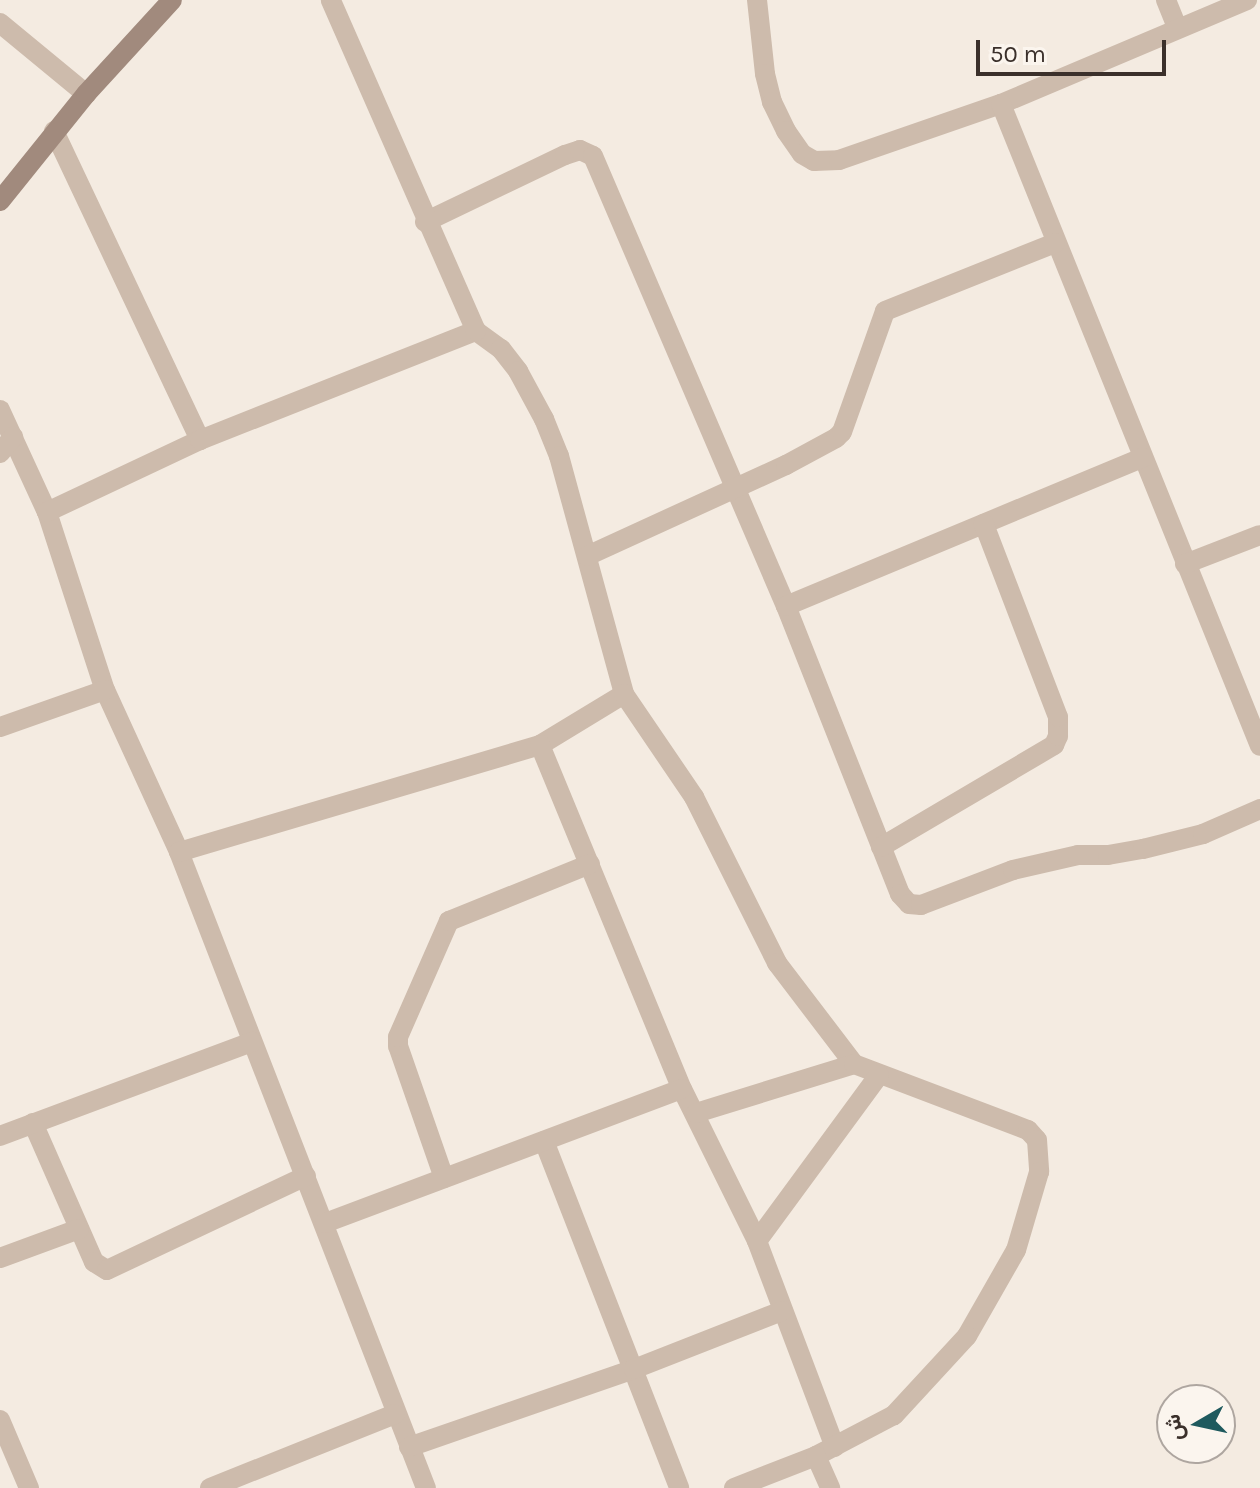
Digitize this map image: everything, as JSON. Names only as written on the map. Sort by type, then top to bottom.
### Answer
[{"type":"street","points":[[0,201],[54,131],[172,0]]},
{"type":"street","points":[[331,0],[425,222],[476,331],[501,349],[518,371],[544,419],[587,556],[624,694],[694,797],[777,963],[854,1064],[1028,1130],[1039,1150],[1039,1172],[1016,1250],[967,1336],[894,1415],[825,1451],[734,1488]]},
{"type":"street","points":[[757,0],[765,74],[772,102],[802,154],[814,161],[839,160],[1001,104],[1247,0]]},
{"type":"street","points":[[1166,0],[1178,29]]},
{"type":"street","points":[[0,23],[86,94]]},
{"type":"street","points":[[1001,104],[1260,746]]},
{"type":"street","points":[[54,131],[200,440]]},
{"type":"street","points":[[425,222],[565,155],[580,150],[593,156],[786,606],[900,894],[909,904],[921,905],[1013,870],[1078,855],[1108,855],[1143,849],[1203,834],[1260,809]]},
{"type":"street","points":[[587,556],[786,465],[842,432],[885,311],[1055,243]]},
{"type":"street","points":[[47,512],[200,440],[476,331]]},
{"type":"street","points":[[0,410],[7,445],[47,512],[105,690],[179,852],[426,1488]]},
{"type":"street","points":[[786,606],[1142,458]]},
{"type":"street","points":[[881,847],[1054,745],[1058,736],[1058,717],[984,524]]},
{"type":"street","points":[[1185,564],[1260,535]]},
{"type":"street","points":[[0,727],[105,690]]},
{"type":"street","points":[[179,852],[540,745],[624,694]]},
{"type":"street","points":[[540,745],[682,1089],[757,1241],[825,1451],[830,1488]]},
{"type":"street","points":[[444,1178],[398,1055],[398,1037],[449,921],[590,864]]},
{"type":"street","points":[[0,1136],[252,1042]]},
{"type":"street","points":[[696,1113],[854,1064]]},
{"type":"street","points":[[757,1241],[879,1075]]},
{"type":"street","points":[[325,1223],[682,1089]]},
{"type":"street","points":[[33,1123],[94,1262],[107,1270],[306,1176]]},
{"type":"street","points":[[544,1141],[679,1488]]},
{"type":"street","points":[[0,1258],[79,1229]]},
{"type":"street","points":[[409,1447],[634,1369],[782,1311]]},
{"type":"street","points":[[210,1488],[395,1414]]},
{"type":"street","points":[[0,1420],[29,1488]]}]
